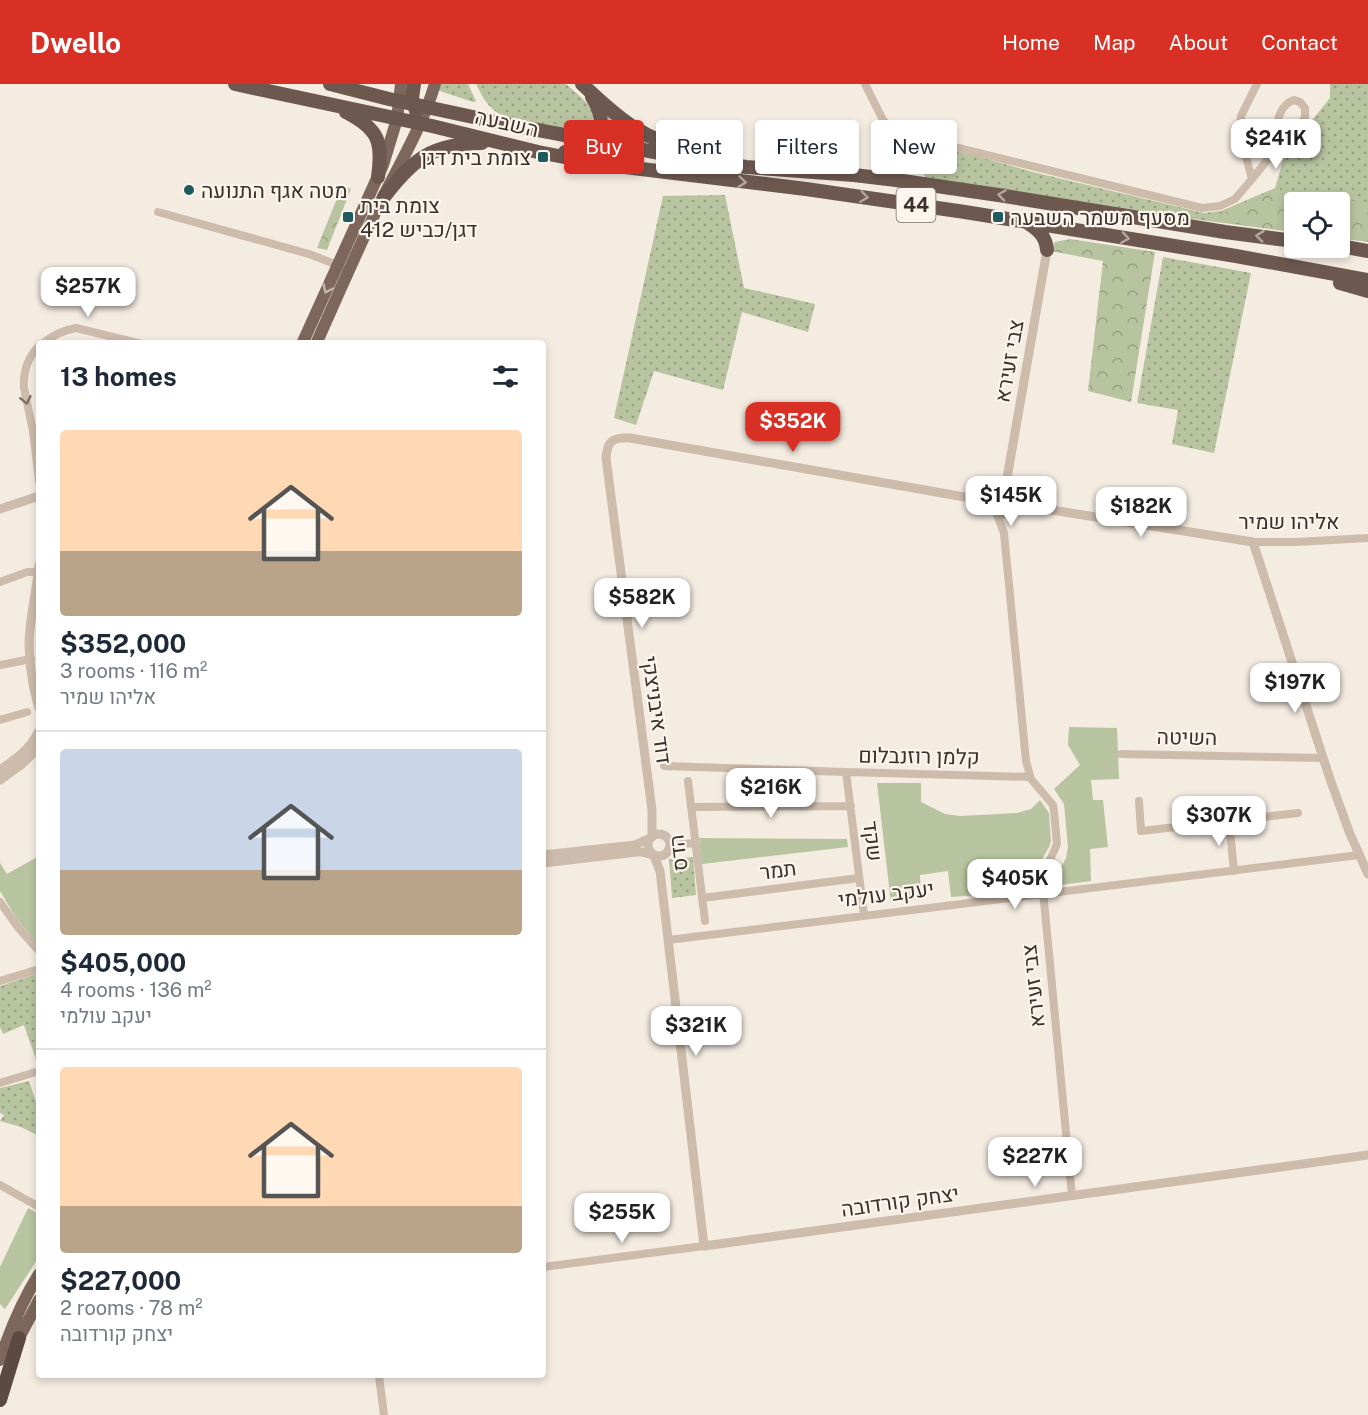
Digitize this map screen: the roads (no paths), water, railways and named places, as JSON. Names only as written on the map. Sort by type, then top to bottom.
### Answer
[{"type":"highway","name":"44","points":[[235,84],[419,124]]},
{"type":"highway","points":[[335,85],[369,84]]},
{"type":"highway","points":[[414,84],[412,98],[419,124]]},
{"type":"highway","name":"44","points":[[335,85],[413,104]]},
{"type":"highway","points":[[584,87],[599,109],[601,120]]},
{"type":"highway","points":[[584,87],[628,124],[645,135],[687,150],[755,163]]},
{"type":"highway","name":"השבעה","points":[[413,104],[564,135]]},
{"type":"highway","points":[[330,105],[351,115],[373,131],[380,152],[378,177]]},
{"type":"highway","name":"השבעה","points":[[419,124],[538,152],[624,168],[806,189],[1027,222],[1368,280]]},
{"type":"highway","points":[[384,196],[409,167],[434,151],[465,143],[497,142]]},
{"type":"highway","name":"השבעה","points":[[644,151],[755,168]]},
{"type":"highway","points":[[538,152],[564,152]]},
{"type":"highway","name":"השבעה","points":[[831,174],[896,180],[1225,232],[1284,239]]},
{"type":"highway","points":[[1027,222],[1042,235],[1047,250]]},
{"type":"highway","points":[[1047,250],[1055,235],[1067,229]]},
{"type":"highway","points":[[1350,248],[1368,251]]},
{"type":"highway","points":[[1236,256],[1368,291]]},
{"type":"highway","points":[[0,1400],[14,1336]]},
{"type":"main road","points":[[401,84],[413,104]]},
{"type":"main road","points":[[317,340],[389,148],[397,119],[435,84]]},
{"type":"main road","points":[[304,340],[384,196],[419,124]]},
{"type":"main road","points":[[0,1391],[28,1292],[36,1279]]},
{"type":"main road","points":[[0,1360],[36,1304]]},
{"type":"main road","points":[[0,1349],[14,1336]]},
{"type":"street","points":[[866,84],[883,120]]},
{"type":"street","points":[[1252,179],[1240,135],[1241,116],[1257,84]]},
{"type":"street","points":[[957,148],[1202,208],[1220,207],[1235,199],[1280,144],[1305,118],[1305,108],[1300,102],[1294,100],[1284,105],[1278,119],[1275,137],[1280,144]]},
{"type":"street","points":[[158,212],[309,254],[344,267]]},
{"type":"street","name":"צבי זעירא","points":[[1012,496],[1008,490],[1007,478],[1047,250]]},
{"type":"street","points":[[48,340],[56,334],[76,328],[126,340]]},
{"type":"street","points":[[36,350],[30,357],[23,377],[36,452]]},
{"type":"street","name":"דוד איבניצקי","points":[[651,838],[652,810],[606,458],[608,445],[621,437],[630,438],[976,499]]},
{"type":"street","name":"צבי זעירא","points":[[998,494],[1007,478]]},
{"type":"street","points":[[1004,492],[1012,496],[1015,504],[1011,511],[1002,514],[976,499],[1004,492]]},
{"type":"street","points":[[995,510],[993,500],[998,494]]},
{"type":"street","name":"אליהו שמיר","points":[[1012,496],[1033,507]]},
{"type":"street","points":[[0,509],[36,497]]},
{"type":"street","name":"אליהו שמיר","points":[[1011,511],[1033,507],[1253,542],[1368,538]]},
{"type":"street","name":"צבי זעירא","points":[[995,510],[1004,533]]},
{"type":"street","name":"צבי זעירא","points":[[1011,511],[1006,520],[1004,533],[1026,761],[1030,777],[1051,802],[1057,844],[1043,872],[1042,894],[1072,1196]]},
{"type":"street","points":[[1253,542],[1323,758],[1368,874]]},
{"type":"street","points":[[0,582],[36,570]]},
{"type":"street","points":[[36,588],[29,631],[36,692]]},
{"type":"street","points":[[0,665],[31,659]]},
{"type":"street","points":[[0,720],[27,712]]},
{"type":"street","points":[[0,770],[17,759],[36,736]]},
{"type":"street","points":[[0,780],[36,751]]},
{"type":"street","name":"השיטה","points":[[1121,754],[1323,758]]},
{"type":"street","name":"קלמן רוזנבלום","points":[[664,766],[1030,777]]},
{"type":"street","name":"שקד","points":[[846,772],[864,915]]},
{"type":"street","name":"הדס","points":[[688,781],[705,921]]},
{"type":"street","points":[[1139,801],[1141,831],[1298,813]]},
{"type":"street","points":[[691,807],[850,806]]},
{"type":"street","name":"דוד איבניצקי","points":[[652,810],[664,835]]},
{"type":"street","points":[[1229,821],[1234,871]]},
{"type":"street","points":[[546,855],[635,845],[660,834],[669,839],[671,845],[669,852],[662,860],[660,871],[705,1246]]},
{"type":"street","points":[[651,838],[648,847],[660,871]]},
{"type":"street","points":[[671,845],[695,843]]},
{"type":"street","points":[[546,863],[637,852],[659,857],[666,855]]},
{"type":"street","name":"יעקב עולמי","points":[[668,940],[1359,855]]},
{"type":"street","name":"תמר","points":[[702,898],[860,878]]},
{"type":"street","points":[[0,902],[36,948]]},
{"type":"street","points":[[0,981],[36,970]]},
{"type":"street","points":[[0,1083],[36,1072]]},
{"type":"street","name":"יצחק קורדובה","points":[[546,1267],[1368,1155]]},
{"type":"street","points":[[0,1185],[36,1205]]},
{"type":"street","points":[[379,1378],[384,1415]]},
{"type":"place","name":"צומת בית דגן","points":[[543,157]]},
{"type":"place","name":"מטה אגף התנועה","points":[[189,190]]},
{"type":"place","name":"צומת בית דגן/כביש 412","points":[[348,217]]},
{"type":"place","name":"מסעף משמר השבעה","points":[[998,217]]}]
